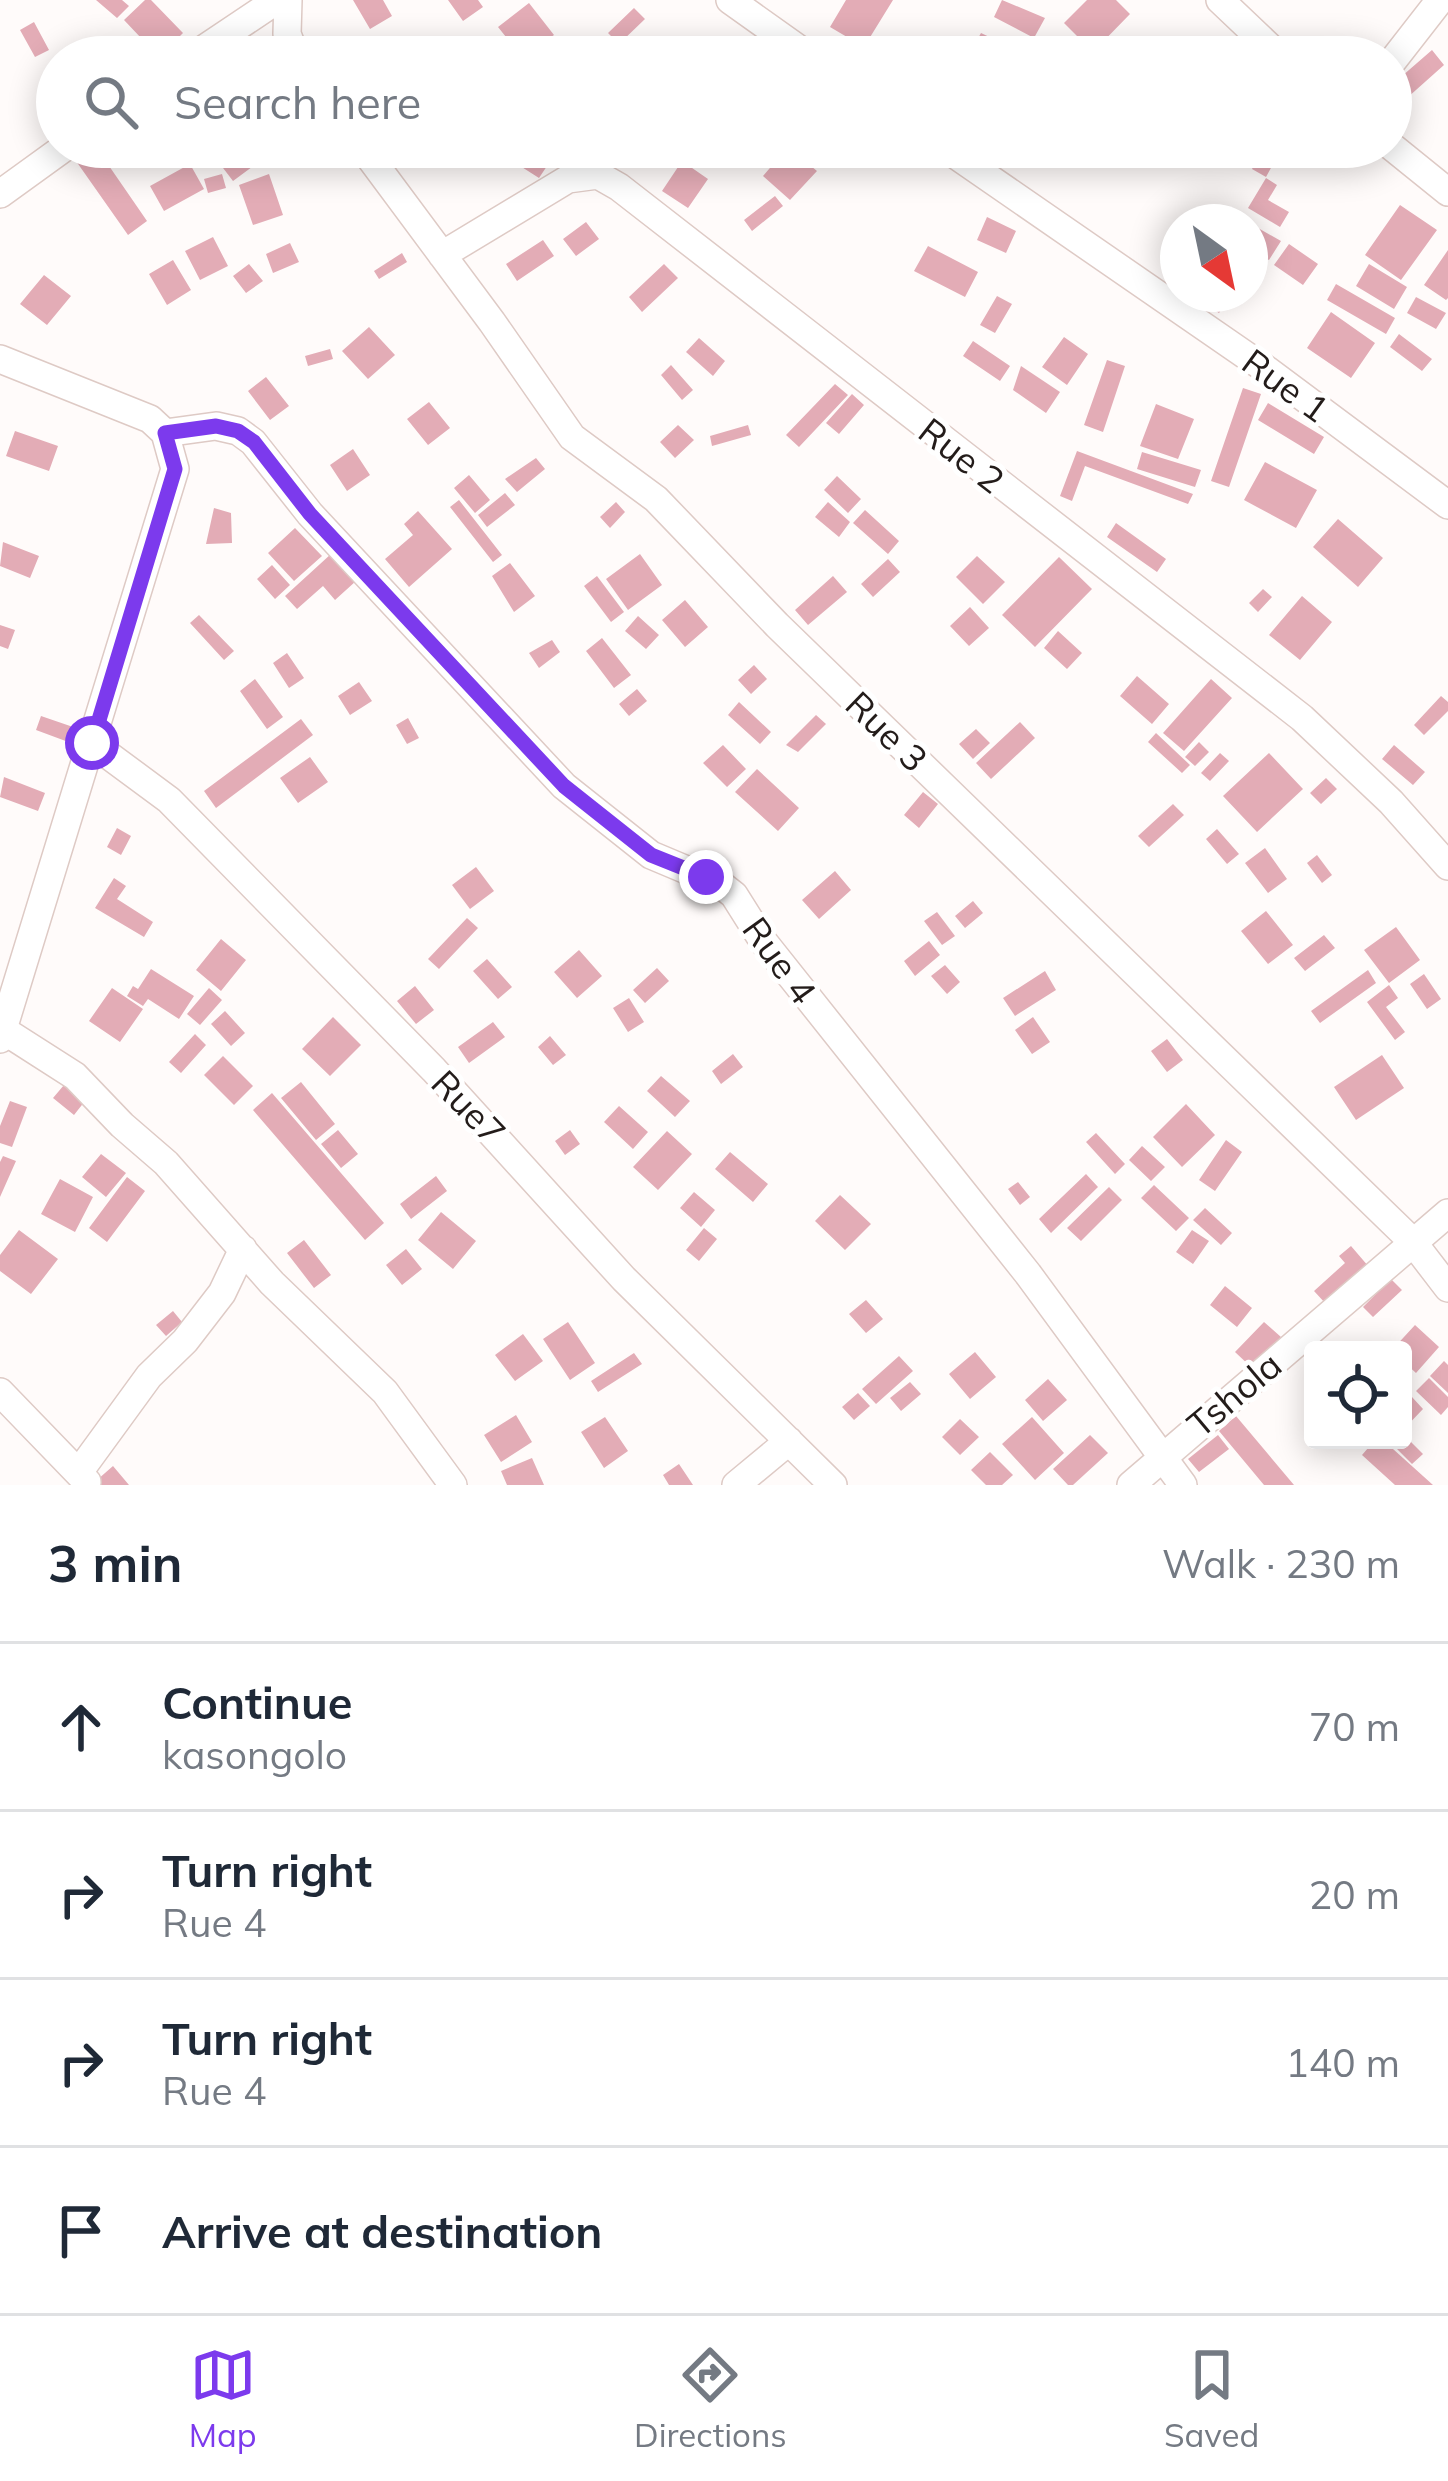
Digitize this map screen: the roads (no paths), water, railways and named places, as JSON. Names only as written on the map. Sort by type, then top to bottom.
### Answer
[{"type":"street","points":[[223,36],[277,0]]},
{"type":"street","points":[[288,0],[288,36]]},
{"type":"street","points":[[730,0],[781,36]]},
{"type":"street","points":[[1220,0],[1258,36]]},
{"type":"street","points":[[1412,36],[1440,0]]},
{"type":"street","points":[[1412,163],[1448,193]]},
{"type":"street","points":[[0,194],[36,168]]},
{"type":"street","name":"Rue 3","points":[[378,168],[572,437],[656,499],[777,625],[1412,1241],[1448,1288]]},
{"type":"street","name":"Rue 1","points":[[974,168],[1267,370],[1448,505]]},
{"type":"street","name":"Rue 2","points":[[442,255],[568,179],[598,175],[619,187],[1302,718],[1390,802],[1448,866]]},
{"type":"street","points":[[0,359],[150,419],[165,433],[175,469],[2,1035],[75,1076],[166,1163],[243,1250],[385,1391],[453,1485]]},
{"type":"street","name":"Rue 4","points":[[165,433],[216,426],[238,431],[254,442],[310,514],[564,786],[651,855],[706,877],[734,895],[763,940],[1028,1274],[1183,1485]]},
{"type":"street","name":"Rue7","points":[[92,743],[144,778],[183,814],[483,1122],[624,1279],[833,1485]]},
{"type":"street","name":"Tshola","points":[[1131,1485],[1448,1213]]},
{"type":"street","points":[[0,1392],[84,1478],[149,1376],[185,1341],[222,1293],[243,1250]]},
{"type":"street","points":[[736,1485],[790,1441]]}]
